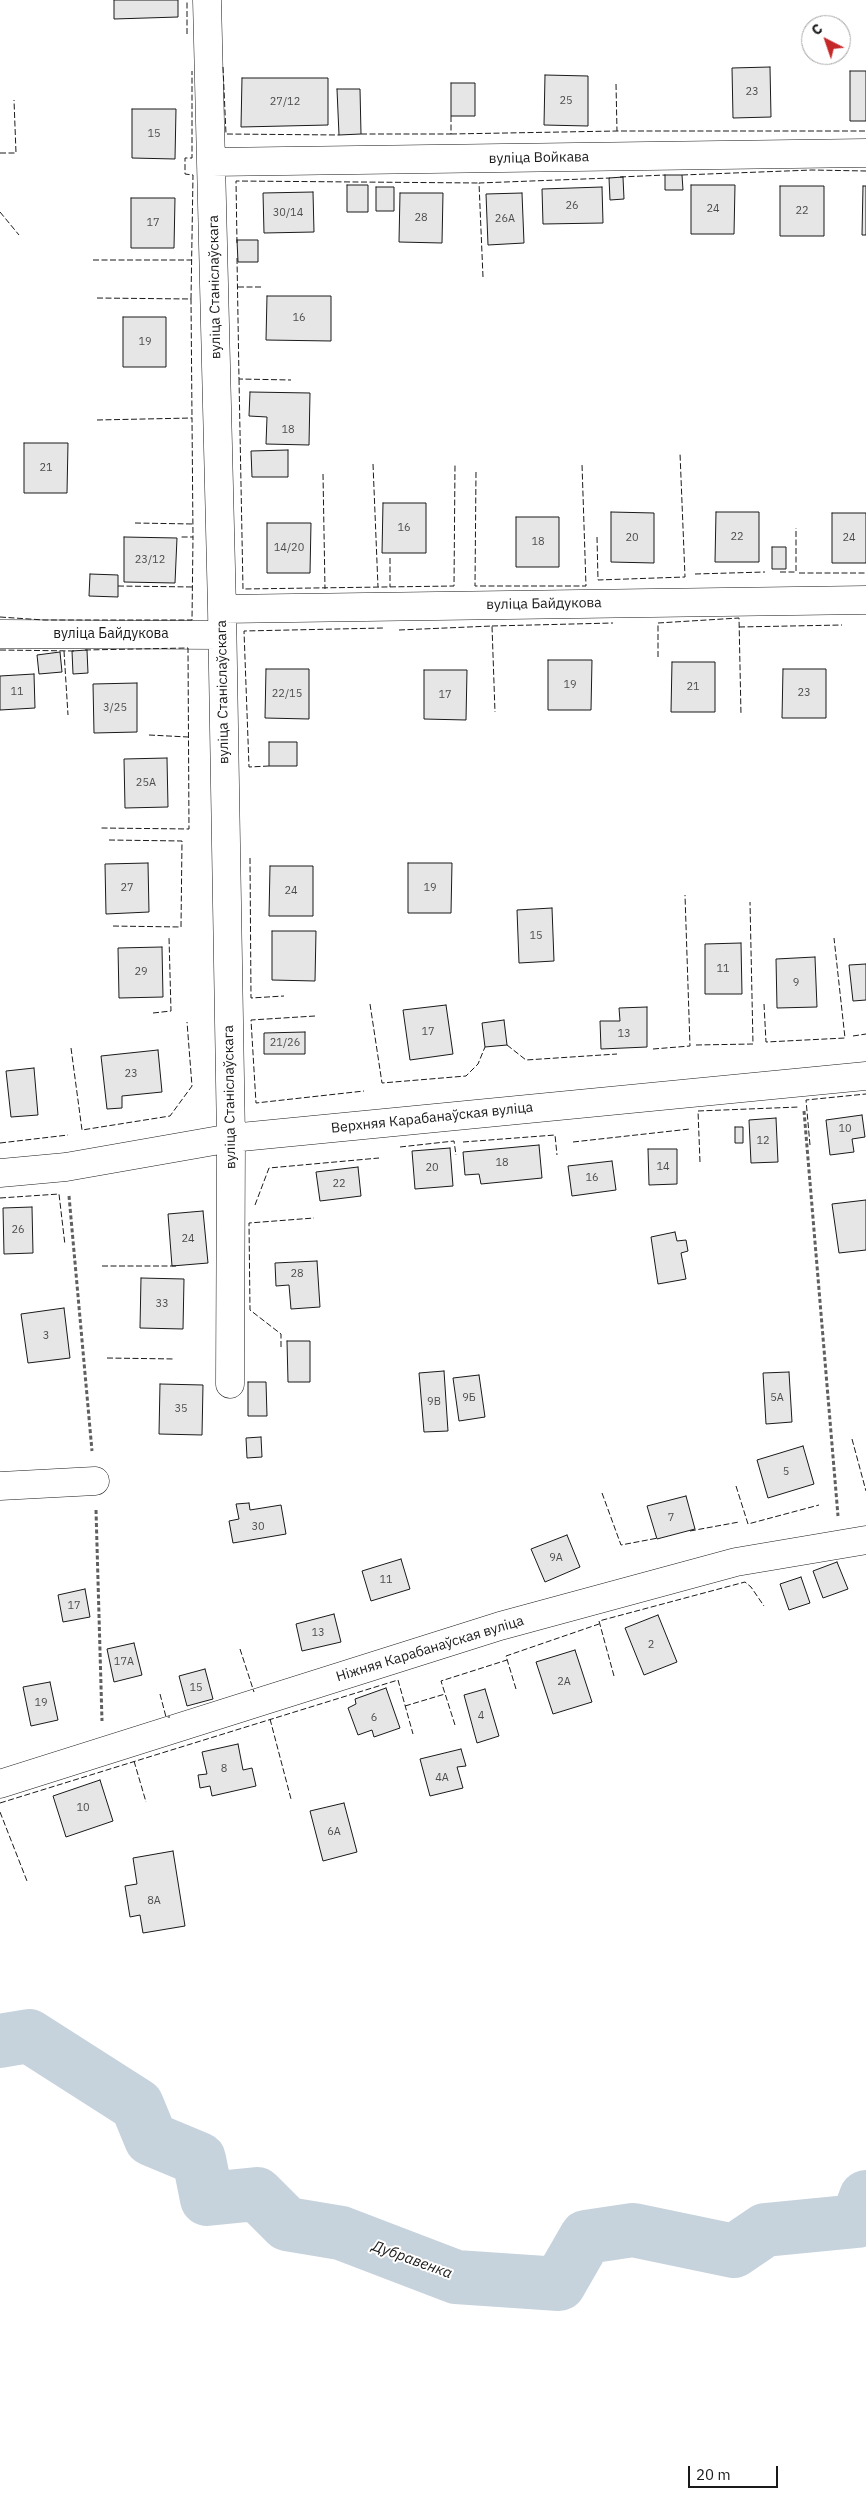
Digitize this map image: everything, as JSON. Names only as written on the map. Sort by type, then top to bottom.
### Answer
[{"type":"street","name":"вуліца Станіслаўскага","points":[[208,0],[231,1138],[230,1384]]},
{"type":"street","name":"вуліца Войкава","points":[[212,162],[866,153]]},
{"type":"street","name":"вуліца Байдукова","points":[[0,634],[222,622],[866,600]]},
{"type":"street","name":"Верхняя Карабанаўская вуліца","points":[[0,1173],[66,1167],[231,1138],[866,1076]]},
{"type":"street","points":[[0,1486],[95,1481]]},
{"type":"street","name":"Ніжняя Карабанаўская вуліца","points":[[0,1784],[500,1626],[736,1562],[853,1542]]},
{"type":"path","points":[[802,1082],[853,1542]]},
{"type":"building","points":[[114,0],[178,0],[178,17],[114,19]]},
{"type":"building","points":[[770,67],[771,117],[733,118],[732,68]]},
{"type":"building","points":[[850,71],[866,71],[866,121],[850,121]]},
{"type":"building","points":[[545,75],[588,76],[588,126],[544,125]]},
{"type":"building","points":[[242,78],[328,78],[328,125],[241,127]]},
{"type":"building","points":[[451,83],[475,83],[475,116],[451,116]]},
{"type":"building","points":[[337,89],[360,89],[361,134],[339,135]]},
{"type":"building","points":[[132,109],[176,109],[175,159],[132,158]]},
{"type":"building","points":[[665,175],[682,175],[683,190],[665,190]]},
{"type":"building","points":[[623,177],[624,199],[610,200],[609,178]]},
{"type":"building","points":[[347,185],[368,185],[368,212],[347,212]]},
{"type":"building","points":[[691,185],[735,185],[734,234],[691,234]]},
{"type":"building","points":[[780,186],[824,186],[824,236],[780,236]]},
{"type":"building","points":[[863,186],[866,186],[866,235],[862,235]]},
{"type":"building","points":[[376,187],[394,187],[394,211],[376,211]]},
{"type":"building","points":[[602,187],[603,223],[543,224],[542,189]]},
{"type":"building","points":[[313,192],[314,232],[264,233],[263,193]]},
{"type":"building","points":[[400,193],[443,193],[442,243],[399,242]]},
{"type":"building","points":[[522,193],[524,243],[488,245],[486,194]]},
{"type":"building","points":[[131,198],[175,198],[174,248],[131,248]]},
{"type":"building","points":[[237,240],[258,240],[258,262],[238,262]]},
{"type":"building","points":[[267,296],[331,296],[331,341],[266,340]]},
{"type":"building","points":[[123,317],[166,317],[166,367],[123,367]]},
{"type":"building","points":[[250,392],[310,393],[309,445],[266,444],[267,417],[249,416]]},
{"type":"building","points":[[24,443],[68,443],[67,493],[24,493]]},
{"type":"building","points":[[288,450],[288,477],[252,477],[251,451]]},
{"type":"building","points":[[383,503],[426,503],[426,553],[382,553]]},
{"type":"building","points":[[611,512],[654,513],[654,563],[611,562]]},
{"type":"building","points":[[716,512],[759,512],[759,562],[715,562]]},
{"type":"building","points":[[832,513],[866,513],[866,563],[832,563]]},
{"type":"building","points":[[516,517],[559,517],[559,567],[516,567]]},
{"type":"building","points":[[267,523],[311,523],[310,573],[267,573]]},
{"type":"building","points":[[124,537],[177,538],[175,583],[124,582]]},
{"type":"building","points":[[772,547],[786,547],[786,569],[772,569]]},
{"type":"building","points":[[90,574],[118,575],[118,597],[89,596]]},
{"type":"building","points":[[87,650],[88,673],[73,674],[72,651]]},
{"type":"building","points":[[60,652],[62,672],[39,674],[37,655]]},
{"type":"building","points":[[548,660],[592,660],[591,710],[548,710]]},
{"type":"building","points":[[672,662],[715,662],[715,712],[671,712]]},
{"type":"building","points":[[266,669],[309,669],[309,719],[265,718]]},
{"type":"building","points":[[783,669],[826,669],[826,718],[782,718]]},
{"type":"building","points":[[424,670],[467,670],[466,720],[424,719]]},
{"type":"building","points":[[34,674],[35,708],[0,710],[0,676]]},
{"type":"building","points":[[137,683],[137,732],[94,733],[93,684]]},
{"type":"building","points":[[269,742],[297,742],[297,766],[269,766]]},
{"type":"building","points":[[167,758],[168,807],[125,808],[124,759]]},
{"type":"building","points":[[148,863],[149,912],[106,914],[105,864]]},
{"type":"building","points":[[408,863],[452,863],[451,913],[408,913]]},
{"type":"building","points":[[270,866],[313,866],[313,916],[269,916]]},
{"type":"building","points":[[552,908],[554,961],[519,963],[517,910]]},
{"type":"building","points":[[272,931],[316,931],[315,981],[272,980]]},
{"type":"building","points":[[741,943],[742,994],[705,994],[705,944]]},
{"type":"building","points":[[162,947],[163,997],[119,998],[118,948]]},
{"type":"building","points":[[815,957],[817,1007],[777,1008],[776,959]]},
{"type":"building","points":[[866,964],[866,1000],[853,1001],[849,965]]},
{"type":"building","points":[[446,1005],[453,1054],[410,1060],[403,1010]]},
{"type":"building","points":[[647,1007],[647,1047],[601,1049],[600,1021],[620,1021],[619,1008]]},
{"type":"building","points":[[504,1020],[507,1045],[485,1047],[482,1023]]},
{"type":"building","points":[[305,1032],[305,1054],[264,1054],[264,1033]]},
{"type":"building","points":[[158,1050],[162,1092],[122,1096],[122,1108],[107,1109],[101,1056]]},
{"type":"building","points":[[34,1068],[38,1115],[11,1117],[6,1071]]},
{"type":"building","points":[[862,1115],[865,1137],[852,1139],[854,1152],[830,1155],[826,1120]]},
{"type":"building","points":[[776,1118],[778,1162],[751,1163],[749,1120]]},
{"type":"building","points":[[735,1127],[743,1127],[743,1143],[735,1143]]},
{"type":"building","points":[[539,1145],[542,1178],[481,1184],[479,1174],[465,1175],[463,1152]]},
{"type":"building","points":[[450,1148],[453,1186],[415,1189],[412,1151]]},
{"type":"building","points":[[648,1149],[677,1149],[677,1184],[649,1185]]},
{"type":"building","points":[[612,1161],[616,1190],[572,1196],[568,1166]]},
{"type":"building","points":[[358,1167],[361,1196],[320,1201],[316,1172]]},
{"type":"building","points":[[866,1200],[866,1250],[839,1253],[832,1204]]},
{"type":"building","points":[[32,1207],[33,1253],[4,1254],[3,1208]]},
{"type":"building","points":[[203,1211],[208,1263],[172,1266],[168,1214]]},
{"type":"building","points":[[675,1232],[677,1241],[686,1240],[688,1251],[681,1253],[686,1279],[658,1284],[651,1237]]},
{"type":"building","points":[[317,1261],[320,1307],[291,1309],[289,1285],[276,1286],[275,1263]]},
{"type":"building","points":[[141,1278],[184,1279],[183,1329],[140,1328]]},
{"type":"building","points":[[64,1308],[70,1358],[28,1363],[21,1314]]},
{"type":"building","points":[[287,1341],[310,1341],[310,1382],[288,1382]]},
{"type":"building","points":[[444,1371],[448,1431],[424,1432],[419,1373]]},
{"type":"building","points":[[789,1372],[792,1422],[766,1424],[763,1373]]},
{"type":"building","points":[[479,1375],[485,1417],[459,1421],[453,1378]]},
{"type":"building","points":[[248,1382],[266,1382],[267,1416],[248,1416]]},
{"type":"building","points":[[160,1384],[203,1385],[202,1435],[159,1434]]},
{"type":"building","points":[[261,1437],[262,1457],[247,1458],[246,1438]]},
{"type":"building","points":[[803,1446],[814,1484],[768,1498],[757,1460]]},
{"type":"building","points":[[686,1496],[695,1529],[657,1539],[647,1506]]},
{"type":"building","points":[[249,1503],[250,1510],[281,1505],[286,1534],[233,1543],[229,1521],[239,1519],[236,1504]]},
{"type":"building","points":[[567,1535],[580,1567],[545,1582],[531,1549]]},
{"type":"building","points":[[401,1559],[410,1589],[371,1601],[362,1571]]},
{"type":"building","points":[[837,1562],[848,1589],[823,1598],[813,1571]]},
{"type":"building","points":[[801,1577],[810,1603],[789,1610],[780,1584]]},
{"type":"building","points":[[85,1589],[90,1617],[63,1622],[58,1595]]},
{"type":"building","points":[[334,1614],[341,1642],[302,1651],[296,1624]]},
{"type":"building","points":[[658,1615],[677,1662],[644,1675],[625,1628]]},
{"type":"building","points":[[134,1643],[142,1675],[114,1682],[107,1649]]},
{"type":"building","points":[[575,1650],[592,1702],[553,1714],[536,1662]]},
{"type":"building","points":[[205,1669],[213,1699],[187,1706],[179,1676]]},
{"type":"building","points":[[50,1682],[58,1720],[31,1726],[23,1687]]},
{"type":"building","points":[[386,1688],[400,1728],[374,1737],[372,1730],[358,1735],[348,1708],[356,1704],[355,1699]]},
{"type":"building","points":[[485,1689],[499,1736],[477,1743],[464,1695]]},
{"type":"building","points":[[238,1744],[243,1770],[252,1768],[256,1786],[212,1796],[210,1786],[200,1788],[198,1775],[207,1774],[202,1752]]},
{"type":"building","points":[[461,1749],[466,1766],[457,1767],[463,1788],[430,1796],[420,1759]]},
{"type":"building","points":[[100,1780],[113,1821],[66,1837],[53,1796]]},
{"type":"building","points":[[344,1803],[357,1852],[323,1861],[310,1811]]},
{"type":"building","points":[[173,1851],[185,1926],[143,1933],[140,1915],[130,1917],[125,1886],[137,1884],[133,1858]]},
{"type":"waterway","name":"Дубравенка","points":[[0,2041],[29,2036],[137,2105],[151,2139],[199,2159],[207,2199],[257,2194],[287,2224],[341,2233],[456,2277],[559,2284],[586,2237],[633,2230],[734,2251],[765,2230],[857,2221],[866,2197]]},
{"type":"fence","points":[[187,0],[187,34]]},
{"type":"fence","points":[[223,67],[226,134],[339,135]]},
{"type":"fence","points":[[191,299],[193,175],[185,174],[185,158],[192,158],[192,71]]},
{"type":"fence","points":[[616,84],[617,131]]},
{"type":"fence","points":[[0,153],[16,153],[14,100]]},
{"type":"fence","points":[[361,134],[451,134],[451,116]]},
{"type":"fence","points":[[451,134],[617,131],[866,131]]},
{"type":"fence","points":[[682,175],[812,170],[866,171]]},
{"type":"fence","points":[[620,177],[665,175]]},
{"type":"fence","points":[[483,277],[479,183],[610,178]]},
{"type":"fence","points":[[237,243],[236,181],[479,183]]},
{"type":"fence","points":[[0,212],[19,235]]},
{"type":"fence","points":[[237,258],[239,379],[291,380]]},
{"type":"fence","points":[[93,260],[192,260]]},
{"type":"fence","points":[[238,287],[262,287]]},
{"type":"fence","points":[[97,298],[191,299],[192,418]]},
{"type":"fence","points":[[239,379],[243,589],[454,586],[455,464]]},
{"type":"fence","points":[[97,420],[192,418],[193,537]]},
{"type":"fence","points":[[597,537],[598,580],[685,577],[680,453]]},
{"type":"fence","points":[[373,464],[378,587]]},
{"type":"fence","points":[[476,472],[475,586],[586,586],[582,464]]},
{"type":"fence","points":[[323,474],[325,589]]},
{"type":"fence","points":[[135,523],[193,524]]},
{"type":"fence","points":[[780,572],[796,572],[796,528]]},
{"type":"fence","points":[[0,617],[44,620],[192,620],[193,537],[181,537]]},
{"type":"fence","points":[[390,558],[390,587]]},
{"type":"fence","points":[[695,574],[765,572]]},
{"type":"fence","points":[[799,573],[866,573]]},
{"type":"fence","points":[[118,586],[194,587]]},
{"type":"fence","points":[[658,657],[658,623],[739,618],[741,715]]},
{"type":"fence","points":[[492,626],[613,623]]},
{"type":"fence","points":[[739,627],[842,625]]},
{"type":"fence","points":[[399,630],[492,626],[495,712]]},
{"type":"fence","points":[[269,766],[249,767],[244,631],[383,628]]},
{"type":"fence","points":[[85,650],[188,648],[189,829],[101,828]]},
{"type":"fence","points":[[0,650],[75,651]]},
{"type":"fence","points":[[64,651],[68,715]]},
{"type":"fence","points":[[149,735],[188,737]]},
{"type":"fence","points":[[109,840],[182,841],[181,927],[111,926]]},
{"type":"fence","points":[[250,858],[251,998],[284,996]]},
{"type":"fence","points":[[653,1049],[690,1046],[685,895]]},
{"type":"fence","points":[[696,1045],[753,1044],[750,902]]},
{"type":"fence","points":[[153,1013],[171,1011],[169,937]]},
{"type":"fence","points":[[764,1004],[766,1042],[845,1038],[834,938]]},
{"type":"fence","points":[[370,1004],[382,1083],[466,1076],[478,1064],[485,1047]]},
{"type":"fence","points":[[315,1016],[251,1020],[256,1103],[364,1091]]},
{"type":"fence","points":[[71,1048],[82,1130],[170,1116],[192,1086],[187,1022]]},
{"type":"fence","points":[[853,1036],[866,1034]]},
{"type":"fence","points":[[507,1045],[526,1060],[617,1054]]},
{"type":"fence","points":[[810,1145],[806,1100],[866,1094]]},
{"type":"fence","points":[[700,1162],[698,1111],[799,1107]]},
{"type":"fence","points":[[573,1142],[690,1129]]},
{"type":"fence","points":[[0,1143],[68,1135]]},
{"type":"fence","points":[[463,1142],[555,1135],[557,1155]]},
{"type":"fence","points":[[400,1147],[454,1141],[456,1155]]},
{"type":"fence","points":[[255,1205],[269,1168],[379,1158]]},
{"type":"fence","points":[[0,1198],[59,1194],[65,1245]]},
{"type":"fence","points":[[281,1347],[281,1334],[250,1310],[249,1223],[314,1218]]},
{"type":"fence","points":[[102,1266],[176,1266]]},
{"type":"fence","points":[[107,1358],[175,1359]]},
{"type":"fence","points":[[852,1439],[866,1491]]},
{"type":"fence","points":[[736,1486],[748,1524],[819,1505]]},
{"type":"fence","points":[[602,1493],[621,1545],[658,1538]]},
{"type":"fence","points":[[690,1531],[739,1522]]},
{"type":"fence","points":[[614,1676],[599,1621],[745,1582],[751,1587],[764,1606]]},
{"type":"fence","points":[[516,1689],[506,1656],[599,1624]]},
{"type":"fence","points":[[240,1649],[254,1692]]},
{"type":"fence","points":[[455,1725],[441,1681],[507,1660]]},
{"type":"fence","points":[[0,1803],[398,1680],[413,1734]]},
{"type":"fence","points":[[160,1694],[166,1717],[170,1717]]},
{"type":"fence","points":[[405,1706],[445,1694]]},
{"type":"fence","points":[[270,1719],[291,1799]]},
{"type":"fence","points":[[134,1761],[146,1802]]},
{"type":"fence","points":[[0,1812],[27,1881]]}]
